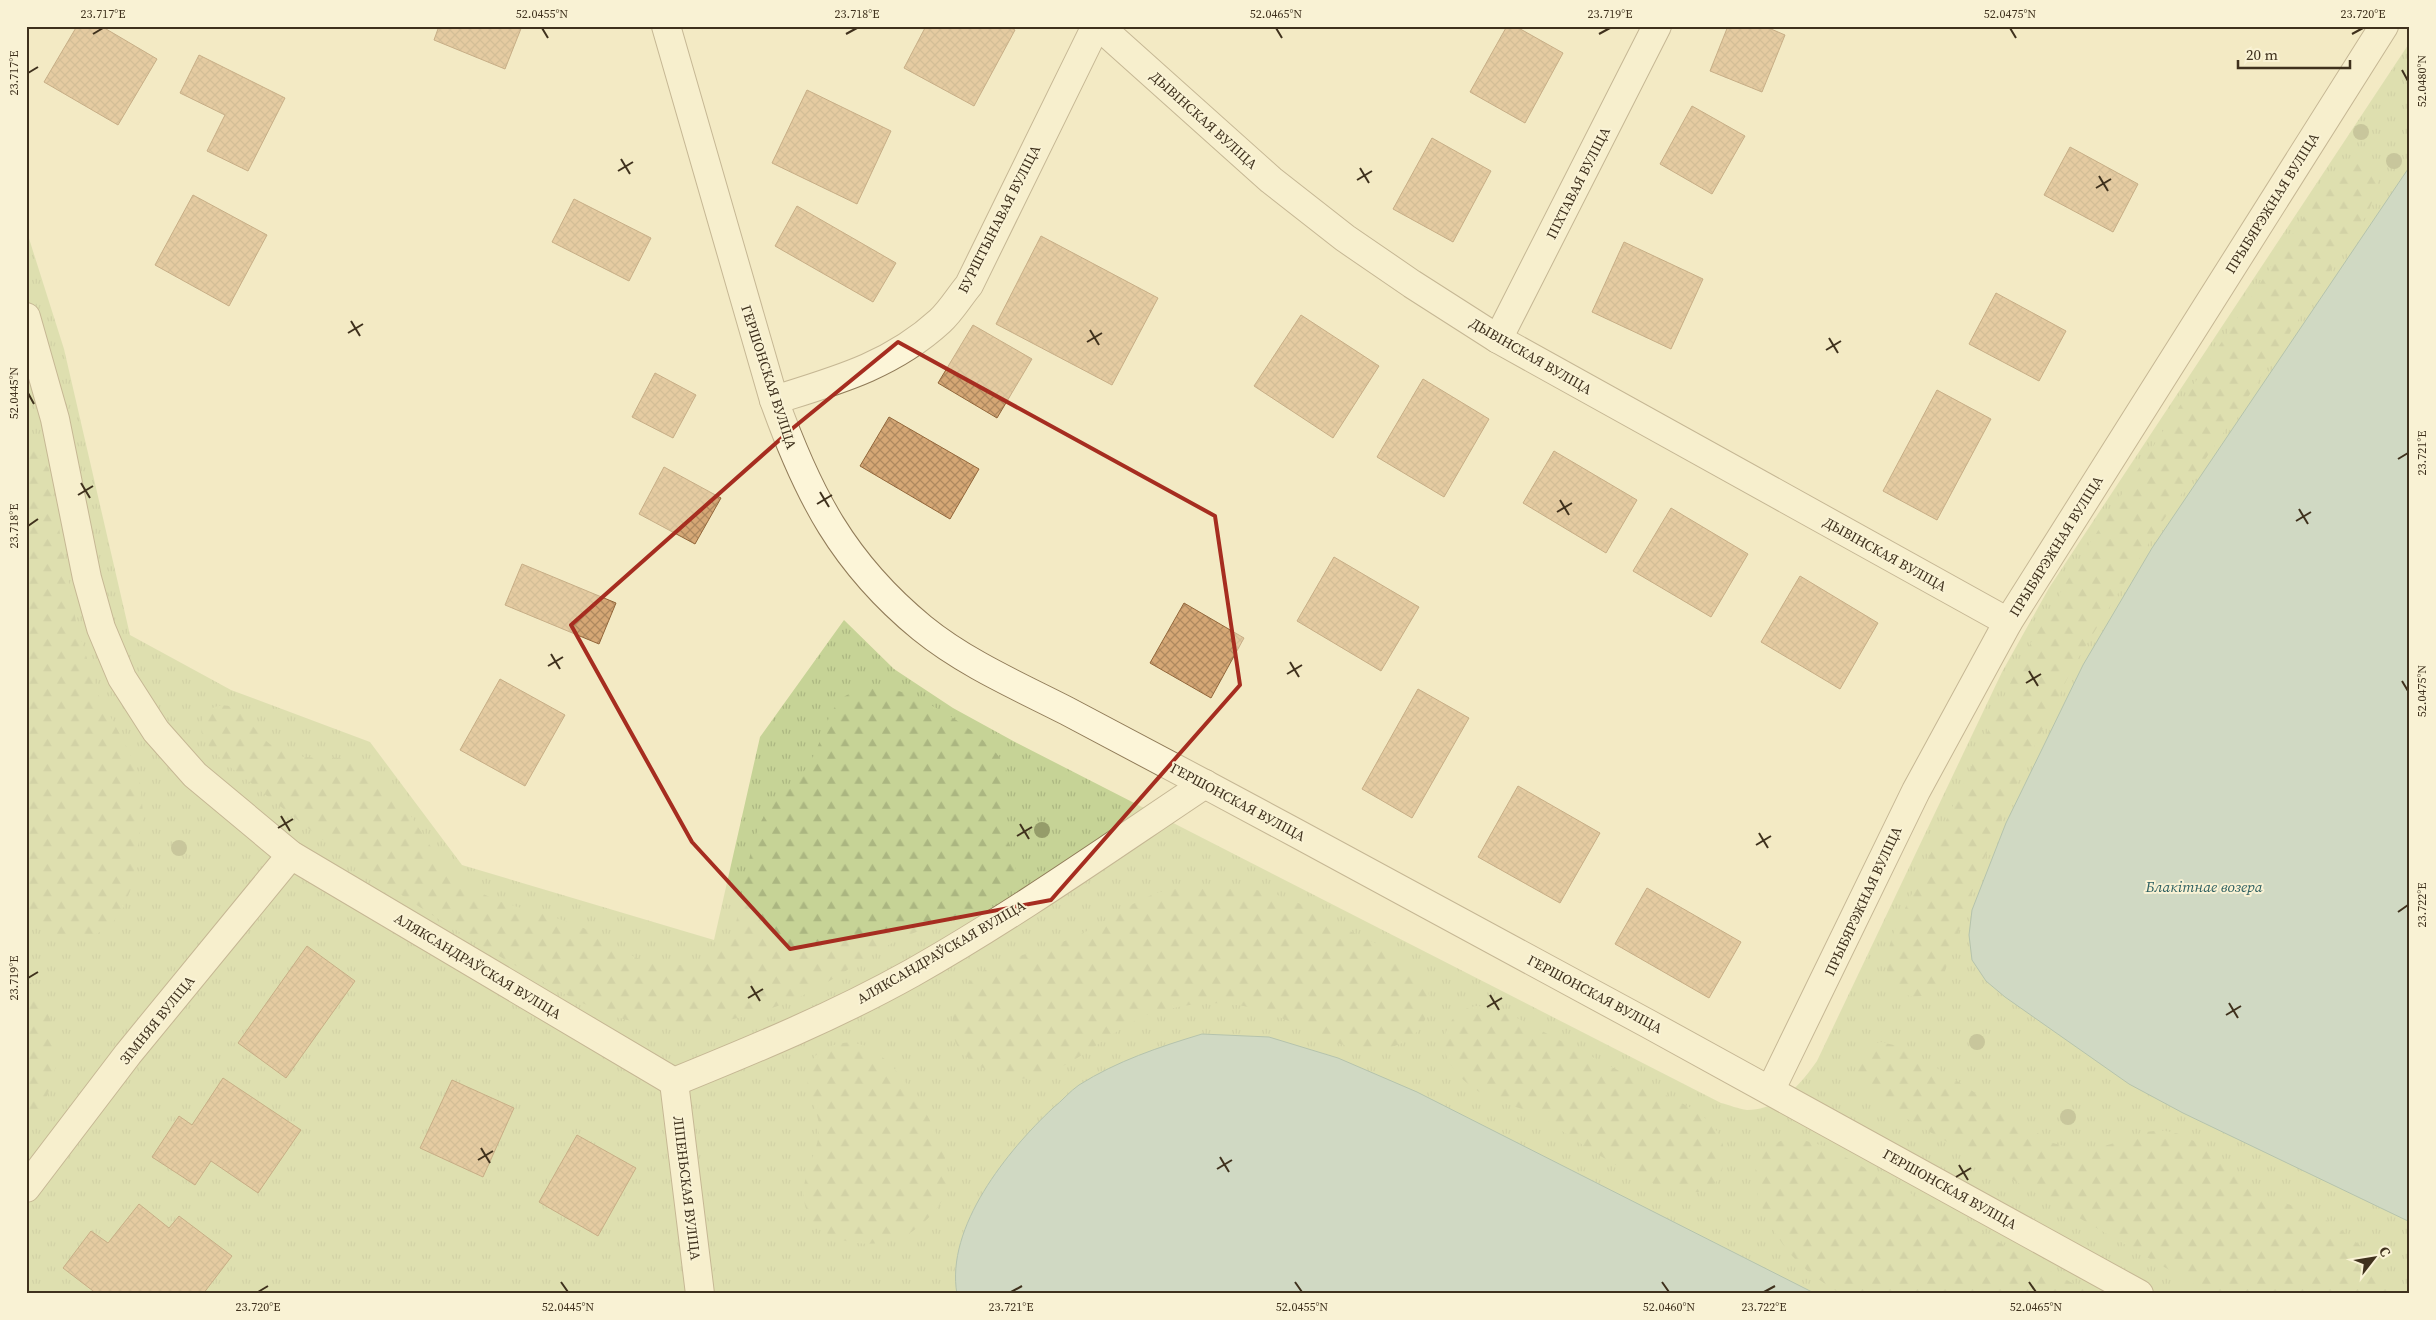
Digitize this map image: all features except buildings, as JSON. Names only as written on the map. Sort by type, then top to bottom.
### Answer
[{"type":"street","name":"ГЕРШОНСКАЯ ВУЛІЦА","points":[[666,26],[774,400],[793,453],[819,508],[850,555],[884,594],[918,625],[974,662],[1205,784],[1771,1090],[2139,1294]]},
{"type":"street","name":"БУРШТЫНАВАЯ ВУЛІЦА","points":[[774,400],[879,364],[909,346],[941,320],[968,285],[1097,26]]},
{"type":"street","name":"ДЫВІНСКАЯ ВУЛІЦА","points":[[1097,26],[1270,180],[1345,238],[1498,339],[2008,622]]},
{"type":"street","name":"ПІХТАВАЯ ВУЛІЦА","points":[[1498,339],[1657,26]]},
{"type":"street","name":"ПРЫБЯРЭЖНАЯ ВУЛІЦА","points":[[1771,1090],[1916,791],[2008,622],[2384,26]]},
{"type":"street","name":"АЛЯКСАНДРАЎСКАЯ ВУЛІЦА","points":[[26,317],[55,419],[87,578],[101,628],[122,678],[156,731],[194,775],[291,854],[674,1082],[773,1042],[846,1008],[912,973],[1034,898],[1205,784]]},
{"type":"street","name":"ЗІМНЯЯ ВУЛІЦА","points":[[26,1188],[128,1054],[291,854]]},
{"type":"street","name":"ЛІПЕНЬСКАЯ ВУЛІЦА","points":[[674,1082],[700,1294]]},
{"type":"highlighted area","points":[[898,342],[1215,516],[1240,685],[1051,900],[790,949],[692,842],[571,625],[793,428]]},
{"type":"green space","points":[[2410,42],[2410,1294],[26,1294],[26,229],[64,349],[130,635],[231,690],[370,742],[462,865],[714,940],[760,737],[844,620],[894,669],[953,708],[1015,742],[1721,1103],[1747,1110],[1769,1106],[1779,1101],[1796,1087],[1817,1061],[2002,672],[2049,588]]},
{"type":"green space","points":[[2356,156],[2366,159],[2373,164],[2376,171],[2376,187],[2368,213],[2250,394],[2158,528],[2074,665],[2031,753],[1983,861],[1944,974],[1934,990],[1927,994],[1912,996],[1905,994],[1893,985],[1887,970],[1887,955],[1894,932],[2022,658],[2086,549],[2331,175],[2343,161]]},
{"type":"green space","points":[[26,445],[39,454],[48,468],[77,627],[99,696],[129,751],[140,782],[143,813],[132,886],[122,911],[108,928],[88,938],[66,938],[47,931],[26,913]]},
{"type":"green space","points":[[865,688],[884,688],[897,691],[929,704],[977,735],[1000,758],[1006,769],[1007,776],[1001,817],[1016,863],[1013,877],[1005,889],[978,908],[900,939],[800,997],[779,1006],[735,1019],[690,1025],[646,1024],[596,1009],[548,985],[471,939],[358,866],[327,843],[223,761],[206,742],[201,729],[205,713],[220,705],[229,706],[244,716],[270,744],[286,753],[310,757],[342,758],[364,766],[388,785],[408,811],[435,853],[457,877],[471,887],[500,901],[579,926],[628,954],[641,959],[668,965],[682,965],[696,963],[708,958],[720,951],[731,941],[750,854],[763,817],[809,764],[836,705],[849,694]]},
{"type":"green space","points":[[1224,884],[1270,893],[1296,902],[1403,959],[1421,977],[1429,995],[1429,1009],[1419,1029],[1412,1037],[1402,1043],[1384,1049],[1366,1050],[1331,1040],[1279,1017],[1253,1008],[1224,1004],[1194,1004],[1146,1015],[1127,1025],[1067,1064],[1047,1073],[1026,1078],[1005,1077],[983,1068],[967,1057],[957,1046],[953,1032],[953,1014],[964,988],[977,975],[997,964],[1082,934],[1156,893],[1185,887]]},
{"type":"green space","points":[[26,976],[47,1012],[53,1028],[56,1061],[51,1086],[46,1098],[26,1130]]},
{"type":"green space","points":[[1475,1006],[1490,1007],[1511,1015],[1693,1109],[1712,1125],[1723,1144],[1724,1161],[1714,1184],[1696,1192],[1670,1189],[1642,1178],[1612,1163],[1544,1119],[1495,1100],[1475,1089],[1457,1074],[1446,1054],[1444,1043],[1446,1032],[1454,1018],[1465,1009]]},
{"type":"green space","points":[[850,1042],[872,1049],[898,1073],[924,1109],[942,1148],[947,1167],[947,1190],[940,1204],[925,1222],[899,1238],[883,1242],[866,1244],[849,1242],[833,1237],[819,1228],[809,1216],[804,1200],[805,1183],[819,1134],[817,1115],[808,1089],[808,1071],[812,1061],[819,1052],[833,1045]]},
{"type":"green space","points":[[1881,1042],[1898,1046],[1915,1054],[2053,1143],[2073,1148],[2089,1149],[2149,1132],[2171,1132],[2184,1136],[2206,1149],[2236,1177],[2257,1192],[2314,1213],[2349,1236],[2373,1259],[2381,1271],[2386,1283],[2386,1294],[2211,1294],[1890,1109],[1871,1095],[1861,1083],[1857,1069],[1865,1050]]},
{"type":"green space","points":[[1783,1140],[1803,1140],[1827,1147],[2092,1294],[1841,1294],[1811,1274],[1786,1249],[1768,1221],[1761,1204],[1756,1188],[1755,1172],[1759,1158],[1769,1147]]},
{"type":"water","name":"Блакітнае возера","points":[[2410,166],[2410,1222],[2183,1113],[2129,1084],[2005,997],[1986,981],[1972,960],[1969,935],[1972,910],[2006,823],[2083,665],[2152,548]]},
{"type":"water","points":[[1202,1034],[1269,1037],[1338,1058],[1417,1092],[1816,1294],[957,1294],[956,1268],[961,1243],[970,1217],[1000,1168],[1035,1125],[1072,1090],[1093,1076],[1139,1055]]}]
